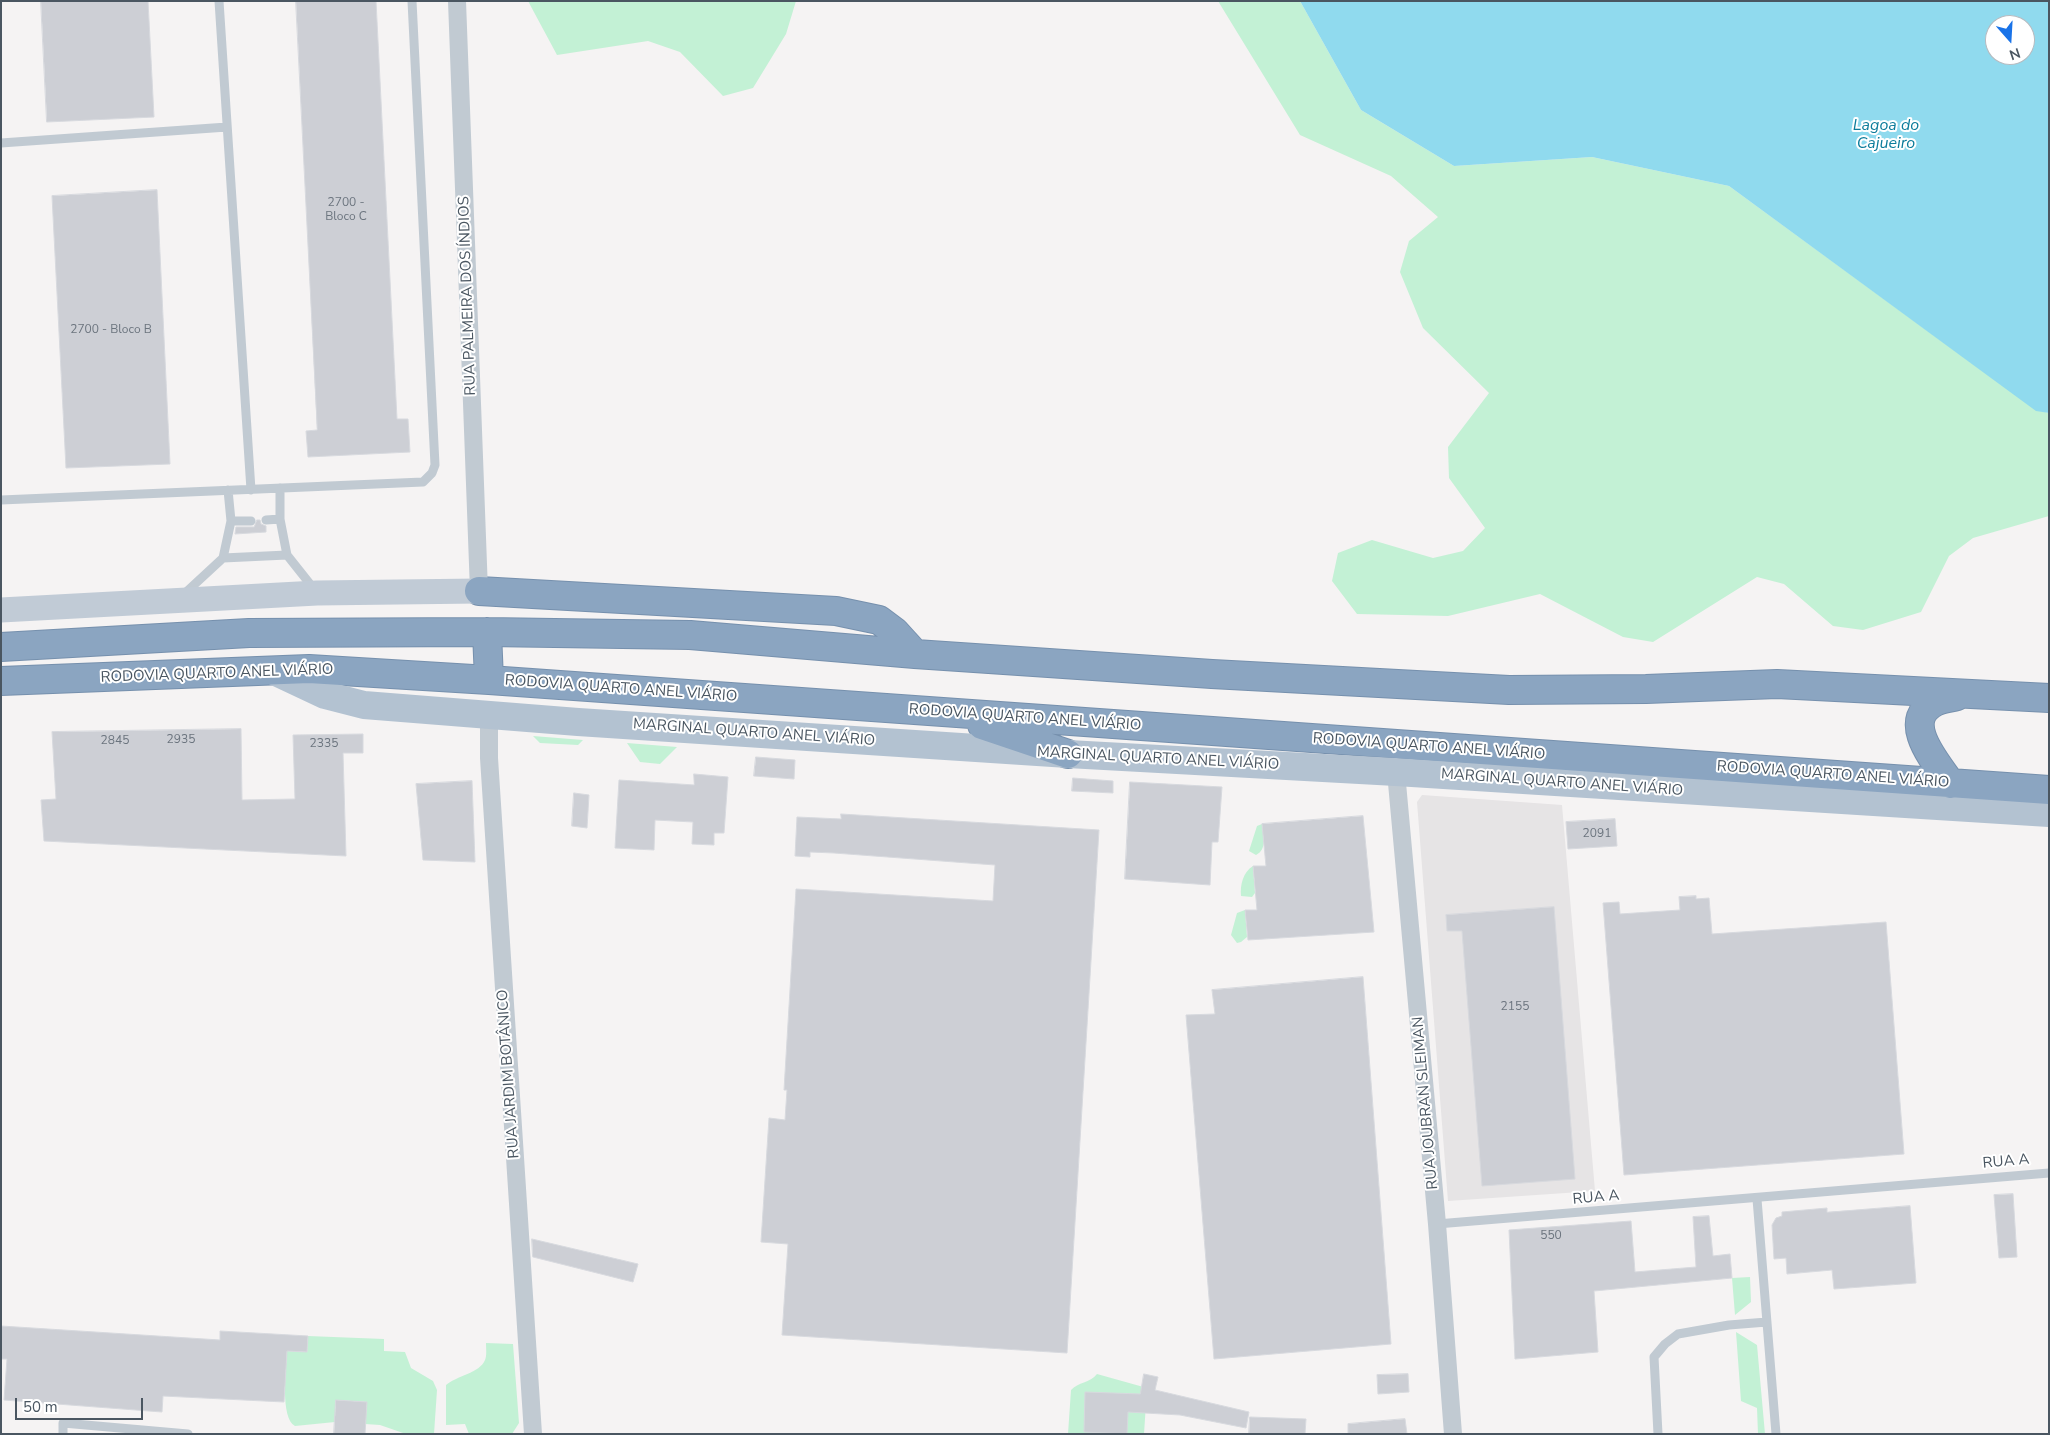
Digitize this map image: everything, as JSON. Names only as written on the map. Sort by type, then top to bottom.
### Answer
[{"type":"highway","points":[[479,591],[836,611],[879,620],[895,632],[915,654]]},
{"type":"highway","points":[[487,632],[489,680]]},
{"type":"highway","points":[[1,647],[249,633],[487,632],[690,635],[915,654],[1509,690],[1646,689],[1777,684],[2049,698]]},
{"type":"highway","name":"RODOVIA QUARTO ANEL VIÁRIO","points":[[1,681],[309,669],[489,680],[2049,790]]},
{"type":"highway","points":[[1951,784],[1926,747],[1918,720],[1921,713],[1935,702],[1968,693]]},
{"type":"highway","points":[[934,711],[1008,733],[1068,754]]},
{"type":"main road","name":"MARGINAL QUARTO ANEL VIÁRIO","points":[[274,671],[325,695],[364,705],[578,722],[1068,754],[1396,772],[2049,813]]},
{"type":"street","name":"RUA PALMEIRA DOS ÍNDIOS","points":[[457,1],[479,591]]},
{"type":"street","points":[[1,610],[317,593],[479,591]]},
{"type":"street","name":"RUA JARDIM BOTÂNICO","points":[[489,714],[489,758],[533,1434]]},
{"type":"street","name":"RUA JOUBRAN SLEIMAN","points":[[1396,772],[1437,1224],[1453,1434]]},
{"type":"lane","points":[[219,1],[251,490]]},
{"type":"lane","points":[[1,500],[423,482],[432,473],[434,465],[412,1]]},
{"type":"lane","points":[[1,144],[227,127]]},
{"type":"lane","points":[[280,488],[280,519],[287,554],[317,593]]},
{"type":"lane","points":[[178,600],[223,558],[231,522],[228,490]]},
{"type":"lane","points":[[266,520],[280,519]]},
{"type":"lane","points":[[231,522],[251,520]]},
{"type":"lane","points":[[223,558],[287,554]]},
{"type":"lane","name":"RUA A","points":[[1437,1224],[1757,1199],[2049,1173]]},
{"type":"lane","points":[[1757,1199],[1776,1434]]},
{"type":"lane","points":[[1658,1434],[1654,1357],[1665,1344],[1678,1334],[1729,1324],[1767,1322]]},
{"type":"lane","points":[[63,1434],[63,1423],[188,1434]]},
{"type":"shaded area","points":[[1422,795],[1562,805],[1595,1191],[1448,1201],[1417,802]]},
{"type":"green space","points":[[528,1],[796,1],[786,34],[753,88],[723,96],[680,52],[648,41],[557,55]]},
{"type":"green space","points":[[1218,1],[1300,1],[1361,110],[1454,166],[1592,157],[1729,186],[2036,410],[2049,413],[2049,516],[1973,538],[1949,556],[1921,612],[1863,630],[1833,626],[1784,584],[1757,577],[1653,642],[1623,637],[1540,594],[1448,616],[1357,614],[1332,581],[1338,553],[1372,540],[1433,558],[1463,551],[1485,528],[1449,478],[1448,447],[1489,393],[1423,328],[1400,272],[1409,241],[1438,217],[1391,176],[1300,135]]},
{"type":"green space","points":[[533,736],[583,740],[578,745],[540,743]]},
{"type":"green space","points":[[627,743],[677,747],[660,764],[640,762]]},
{"type":"green space","points":[[1262,824],[1263,845],[1260,852],[1256,855],[1249,851],[1257,826]]},
{"type":"green space","points":[[1253,866],[1255,893],[1252,897],[1241,896],[1243,879]]},
{"type":"green space","points":[[1245,910],[1247,937],[1237,943],[1231,935],[1237,913]]},
{"type":"green space","points":[[1750,1277],[1751,1302],[1735,1315],[1732,1278]]},
{"type":"green space","points":[[1736,1332],[1757,1345],[1765,1434],[1758,1434],[1757,1408],[1741,1401]]},
{"type":"green space","points":[[308,1336],[384,1339],[384,1351],[405,1352],[411,1368],[433,1381],[437,1390],[434,1434],[406,1434],[380,1425],[365,1424],[367,1402],[336,1400],[335,1422],[295,1426],[290,1421],[287,1413],[285,1380],[287,1351],[307,1352]]},
{"type":"green space","points":[[486,1343],[513,1344],[519,1423],[512,1434],[469,1434],[465,1424],[446,1425],[446,1385],[473,1371],[482,1364],[486,1356]]},
{"type":"green space","points":[[1097,1374],[1147,1388],[1144,1434],[1068,1434],[1071,1390]]},
{"type":"water","name":"Lagoa do Cajueiro","points":[[1300,1],[2049,1],[2049,413],[2036,411],[1729,186],[1592,157],[1454,166],[1361,110]]},
{"type":"building","points":[[41,1],[148,1],[154,117],[47,122]]},
{"type":"building","points":[[296,1],[376,1],[397,419],[408,419],[410,452],[308,457],[306,431],[317,430]]},
{"type":"building","points":[[157,190],[170,464],[66,468],[52,196]]},
{"type":"building","points":[[257,520],[260,520],[261,524],[266,526],[266,532],[235,534],[236,527],[254,527]]},
{"type":"building","points":[[241,729],[242,800],[295,799],[293,735],[363,734],[363,753],[343,753],[346,856],[44,841],[41,800],[56,799],[52,732]]},
{"type":"building","points":[[756,757],[795,760],[794,779],[754,776]]},
{"type":"building","points":[[694,774],[728,777],[724,833],[714,833],[714,845],[692,844],[693,822],[655,820],[654,850],[615,848],[619,780],[694,785]]},
{"type":"building","points":[[1073,778],[1113,781],[1113,793],[1072,791]]},
{"type":"building","points":[[472,781],[475,862],[423,860],[416,784]]},
{"type":"building","points":[[1130,782],[1222,787],[1218,842],[1212,842],[1210,885],[1125,879]]},
{"type":"building","points":[[574,793],[589,795],[587,828],[572,826]]},
{"type":"building","points":[[841,814],[1099,830],[1067,1353],[782,1335],[788,1244],[761,1242],[769,1118],[785,1120],[787,1090],[784,1090],[796,889],[993,901],[995,865],[834,853],[810,852],[810,857],[795,856],[797,817],[841,819]]},
{"type":"building","points":[[1363,816],[1374,932],[1248,940],[1245,910],[1257,910],[1253,866],[1266,866],[1262,824]]},
{"type":"building","points":[[1615,819],[1617,846],[1568,849],[1566,822]]},
{"type":"building","points":[[1696,896],[1696,899],[1709,898],[1712,934],[1886,922],[1904,1154],[1624,1175],[1603,903],[1619,902],[1620,914],[1680,910],[1679,897]]},
{"type":"building","points":[[1554,907],[1575,1179],[1482,1186],[1462,931],[1447,931],[1446,915]]},
{"type":"building","points":[[1363,977],[1391,1344],[1214,1359],[1186,1015],[1215,1014],[1212,990]]},
{"type":"building","points":[[2013,1194],[2017,1257],[1999,1258],[1994,1195]]},
{"type":"building","points":[[1910,1206],[1916,1283],[1834,1289],[1832,1270],[1787,1274],[1786,1258],[1774,1259],[1772,1225],[1776,1218],[1782,1216],[1782,1212],[1827,1208],[1827,1212]]},
{"type":"building","points":[[1709,1216],[1713,1256],[1730,1254],[1732,1278],[1594,1291],[1598,1352],[1515,1359],[1509,1230],[1631,1221],[1635,1272],[1696,1267],[1693,1217]]},
{"type":"building","points":[[532,1239],[638,1264],[633,1282],[533,1257]]},
{"type":"building","points":[[1,1326],[220,1340],[220,1331],[308,1336],[307,1352],[287,1351],[284,1402],[163,1396],[162,1412],[4,1400],[7,1359],[1,1359]]},
{"type":"building","points":[[1144,1374],[1158,1377],[1155,1390],[1249,1412],[1246,1428],[1180,1415],[1128,1412],[1127,1434],[1084,1432],[1085,1392],[1140,1394]]},
{"type":"building","points":[[1408,1374],[1409,1392],[1378,1394],[1377,1375]]},
{"type":"building","points":[[336,1400],[367,1402],[365,1434],[334,1434]]},
{"type":"building","points":[[1250,1417],[1306,1419],[1305,1434],[1249,1434]]},
{"type":"building","points":[[1405,1419],[1407,1434],[1348,1434],[1348,1424]]}]
